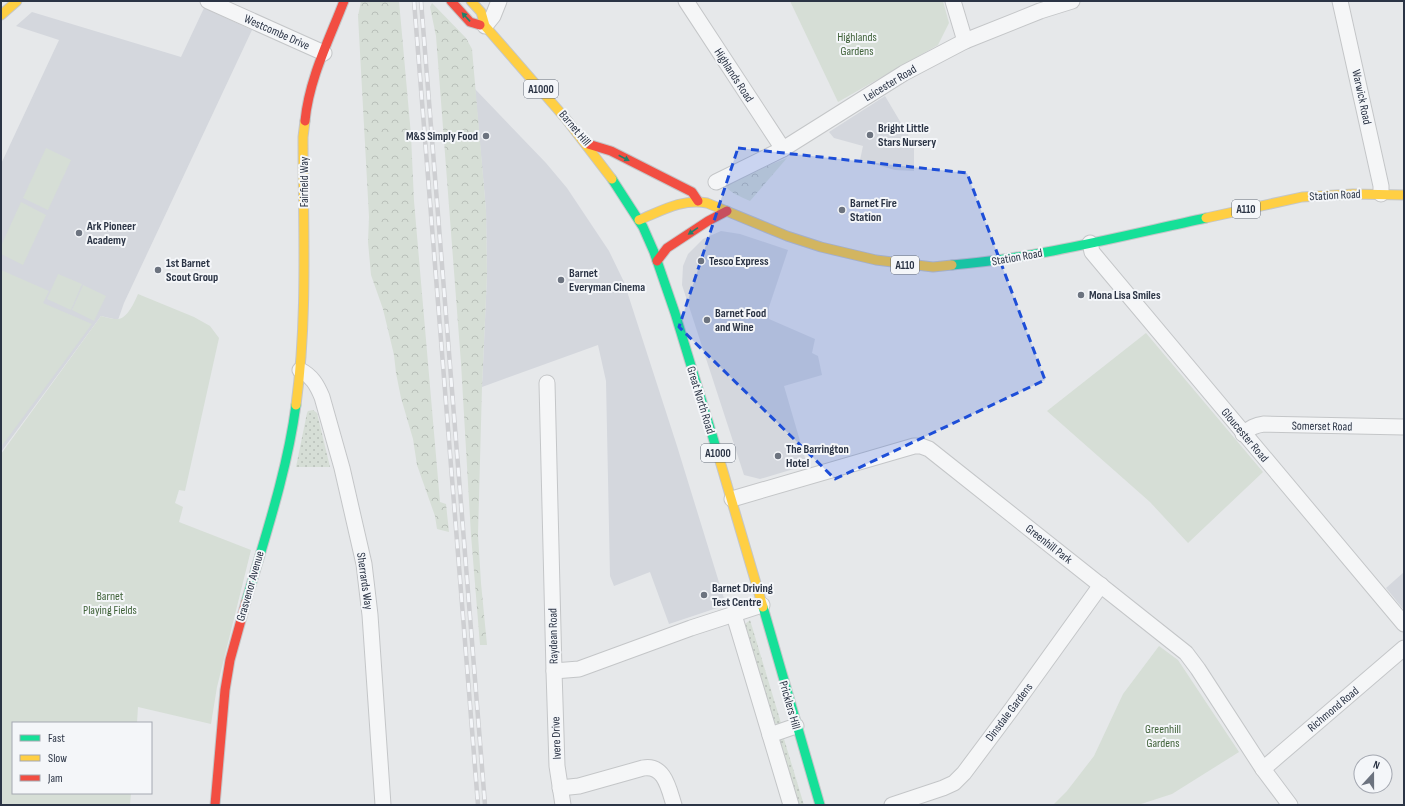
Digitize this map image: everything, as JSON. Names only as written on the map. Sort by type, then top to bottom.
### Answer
[{"type":"main road","name":"Fairfield Way","points":[[300,370],[304,340],[304,137],[306,108],[310,89],[344,1]]},
{"type":"main road","name":"Barnet Hill","points":[[451,1],[470,22],[485,26]]},
{"type":"main road","name":"Barnet Hill","points":[[471,1],[481,12],[485,26],[588,144],[608,170],[639,220]]},
{"type":"main road","name":"A110","points":[[588,144],[611,151],[692,192],[698,202]]},
{"type":"main road","name":"Station Road","points":[[639,220],[680,203],[707,203],[787,236],[821,247],[876,260],[933,267],[982,263],[1025,257],[1302,197],[1343,194],[1404,195]]},
{"type":"main road","points":[[657,261],[668,248],[708,221],[727,211]]},
{"type":"main road","name":"Great North Road","points":[[639,220],[650,242],[657,261],[732,499],[762,605]]},
{"type":"main road","name":"Grasvenor Avenue","points":[[215,805],[225,690],[230,660],[285,466],[294,419],[300,370]]},
{"type":"main road","name":"Pricklers Hill","points":[[762,605],[820,805]]},
{"type":"street","name":"Westcombe Drive","points":[[208,1],[324,53]]},
{"type":"street","points":[[485,26],[493,16],[499,1]]},
{"type":"street","name":"Highlands Road","points":[[686,1],[783,149]]},
{"type":"street","points":[[953,1],[965,41]]},
{"type":"street","name":"Leicester Road","points":[[716,182],[783,149],[904,74],[965,41],[1040,11],[1072,1]]},
{"type":"street","name":"Warwick Road","points":[[1340,1],[1362,94],[1381,194]]},
{"type":"street","name":"Gloucester Road","points":[[1090,243],[1092,252],[1243,434],[1404,624]]},
{"type":"street","name":"Sherrards Way","points":[[300,370],[312,379],[319,388],[322,397],[342,468],[364,564],[370,615],[383,805]]},
{"type":"street","name":"Raydean Road","points":[[547,383],[554,671],[579,669],[691,628],[762,605]]},
{"type":"street","name":"Somerset Road","points":[[1243,434],[1256,425],[1264,424],[1404,427]]},
{"type":"street","name":"Greenhill Park","points":[[732,499],[914,446],[922,446],[929,449],[1186,653],[1263,769],[1290,805]]},
{"type":"street","name":"Dinsdale Gardens","points":[[892,805],[943,788],[954,783],[964,773],[1101,585]]},
{"type":"street","points":[[734,615],[791,805]]},
{"type":"street","name":"Richmond Road","points":[[1263,769],[1404,648]]},
{"type":"street","name":"Ivere Drive","points":[[554,671],[557,766],[563,805]]},
{"type":"street","points":[[770,735],[796,726]]},
{"type":"street","points":[[560,788],[579,786],[643,768],[651,768],[659,771],[664,777],[674,805]]},
{"type":"highlighted area","points":[[738,148],[967,173],[1045,380],[835,479],[679,327]]},
{"type":"shaded area","name":"Ark Pioneer Academy","points":[[204,8],[252,30],[124,303],[118,320],[101,316],[1,452],[1,164],[59,40],[16,26],[32,12],[181,57]]},
{"type":"shaded area","points":[[475,89],[546,163],[567,188],[609,251],[624,282],[726,605],[669,624],[650,572],[614,586],[610,576],[606,381],[598,345],[482,387],[487,275],[486,210]]},
{"type":"shaded area","name":"Bright Little Stars Nursery","points":[[885,96],[914,145],[914,171],[895,170],[860,160],[863,146],[834,138],[829,132]]},
{"type":"shaded area","points":[[721,231],[740,234],[788,250],[769,307],[769,319],[815,339],[812,353],[818,356],[822,375],[784,386],[807,465],[760,479],[744,475],[682,285],[683,266],[688,254],[703,239]]},
{"type":"shaded area","points":[[1404,572],[1404,610],[1386,588]]},
{"type":"green space","points":[[361,1],[399,1],[411,135],[414,201],[440,502],[446,504],[449,532],[437,529],[435,516],[417,465],[413,439],[401,398],[394,355],[383,309],[371,275],[368,242],[369,217],[358,16]]},
{"type":"green space","name":"Highlands Gardens","points":[[790,1],[943,1],[949,23],[938,45],[838,102]]},
{"type":"green space","points":[[432,3],[466,38],[472,49],[486,210],[487,275],[478,535],[487,645],[480,645],[471,535],[461,363],[436,36],[430,7]]},
{"type":"green space","points":[[46,148],[71,160],[48,210],[23,198]]},
{"type":"green space","points":[[787,158],[750,201],[733,193],[725,185],[729,181]]},
{"type":"green space","points":[[21,202],[46,215],[23,265],[1,254],[1,246]]},
{"type":"green space","points":[[1,270],[49,291],[43,303],[92,324],[1,447]]},
{"type":"green space","points":[[58,274],[82,284],[71,310],[47,299]]},
{"type":"green space","points":[[83,285],[106,296],[94,321],[72,310]]},
{"type":"green space","name":"Barnet Playing Fields","points":[[138,294],[194,317],[210,326],[219,338],[185,491],[179,490],[175,503],[183,507],[179,522],[251,550],[217,687],[211,724],[138,707],[137,722],[12,722],[12,794],[131,794],[130,805],[1,805],[1,454],[101,316],[117,319],[121,318],[130,310]]},
{"type":"green space","points":[[1146,333],[1263,472],[1188,543],[1150,502],[1047,411]]},
{"type":"green space","points":[[313,410],[317,413],[330,467],[296,467],[307,413],[308,411]]},
{"type":"green space","points":[[750,620],[781,723],[774,723],[744,625]]},
{"type":"green space","name":"Greenhill Gardens","points":[[1159,646],[1178,660],[1239,752],[1172,794],[1138,805],[1053,805],[1067,791],[1094,756],[1123,694]]},
{"type":"green space","points":[[784,739],[804,805],[796,805],[779,743],[780,740]]},
{"type":"railway","points":[[414,1],[478,805]]},
{"type":"railway","points":[[421,1],[485,805]]},
{"type":"traffic: fast","points":[[612,179],[643,227],[654,252],[675,313],[717,451]]},
{"type":"traffic: fast","points":[[952,265],[984,262],[1048,252],[1206,218]]},
{"type":"traffic: fast","points":[[246,602],[281,480],[296,405]]},
{"type":"traffic: fast","points":[[763,607],[820,805]]},
{"type":"traffic: slow","points":[[1,15],[17,1]]},
{"type":"traffic: slow","points":[[471,1],[481,12],[485,26],[566,119],[612,179]]},
{"type":"traffic: slow","points":[[296,405],[302,339],[304,238],[303,137],[305,121]]},
{"type":"traffic: slow","points":[[1206,218],[1302,197],[1353,194],[1404,195]]},
{"type":"traffic: slow","points":[[639,220],[672,206],[689,202],[707,203],[787,236],[821,247],[876,260],[933,267],[952,265]]},
{"type":"traffic: slow","points":[[717,451],[763,607]]},
{"type":"traffic: jam","points":[[305,121],[307,105],[315,75],[344,1]]},
{"type":"traffic: jam","points":[[451,1],[470,22],[480,25]]},
{"type":"traffic: jam","points":[[588,144],[611,151],[692,192],[698,201]]},
{"type":"traffic: jam","points":[[657,261],[667,248],[708,221],[727,211]]},
{"type":"traffic: jam","points":[[215,805],[225,690],[230,660],[246,602]]},
{"type":"place","name":"Bright Little Stars Nursery","points":[[870,135]]},
{"type":"place","name":"M&S Simply Food","points":[[486,136]]},
{"type":"place","name":"Barnet Fire Station","points":[[842,210]]},
{"type":"place","name":"Ark Pioneer Academy","points":[[79,233]]},
{"type":"place","name":"Tesco Express","points":[[701,261]]},
{"type":"place","name":"1st Barnet Scout Group","points":[[158,270]]},
{"type":"place","name":"Barnet Everyman Cinema","points":[[561,280]]},
{"type":"place","name":"Mona Lisa Smiles","points":[[1081,295]]},
{"type":"place","name":"Barnet Food and Wine","points":[[707,320]]},
{"type":"place","name":"The Barrington Hotel","points":[[778,456]]},
{"type":"place","name":"Barnet Driving Test Centre","points":[[704,595]]}]
